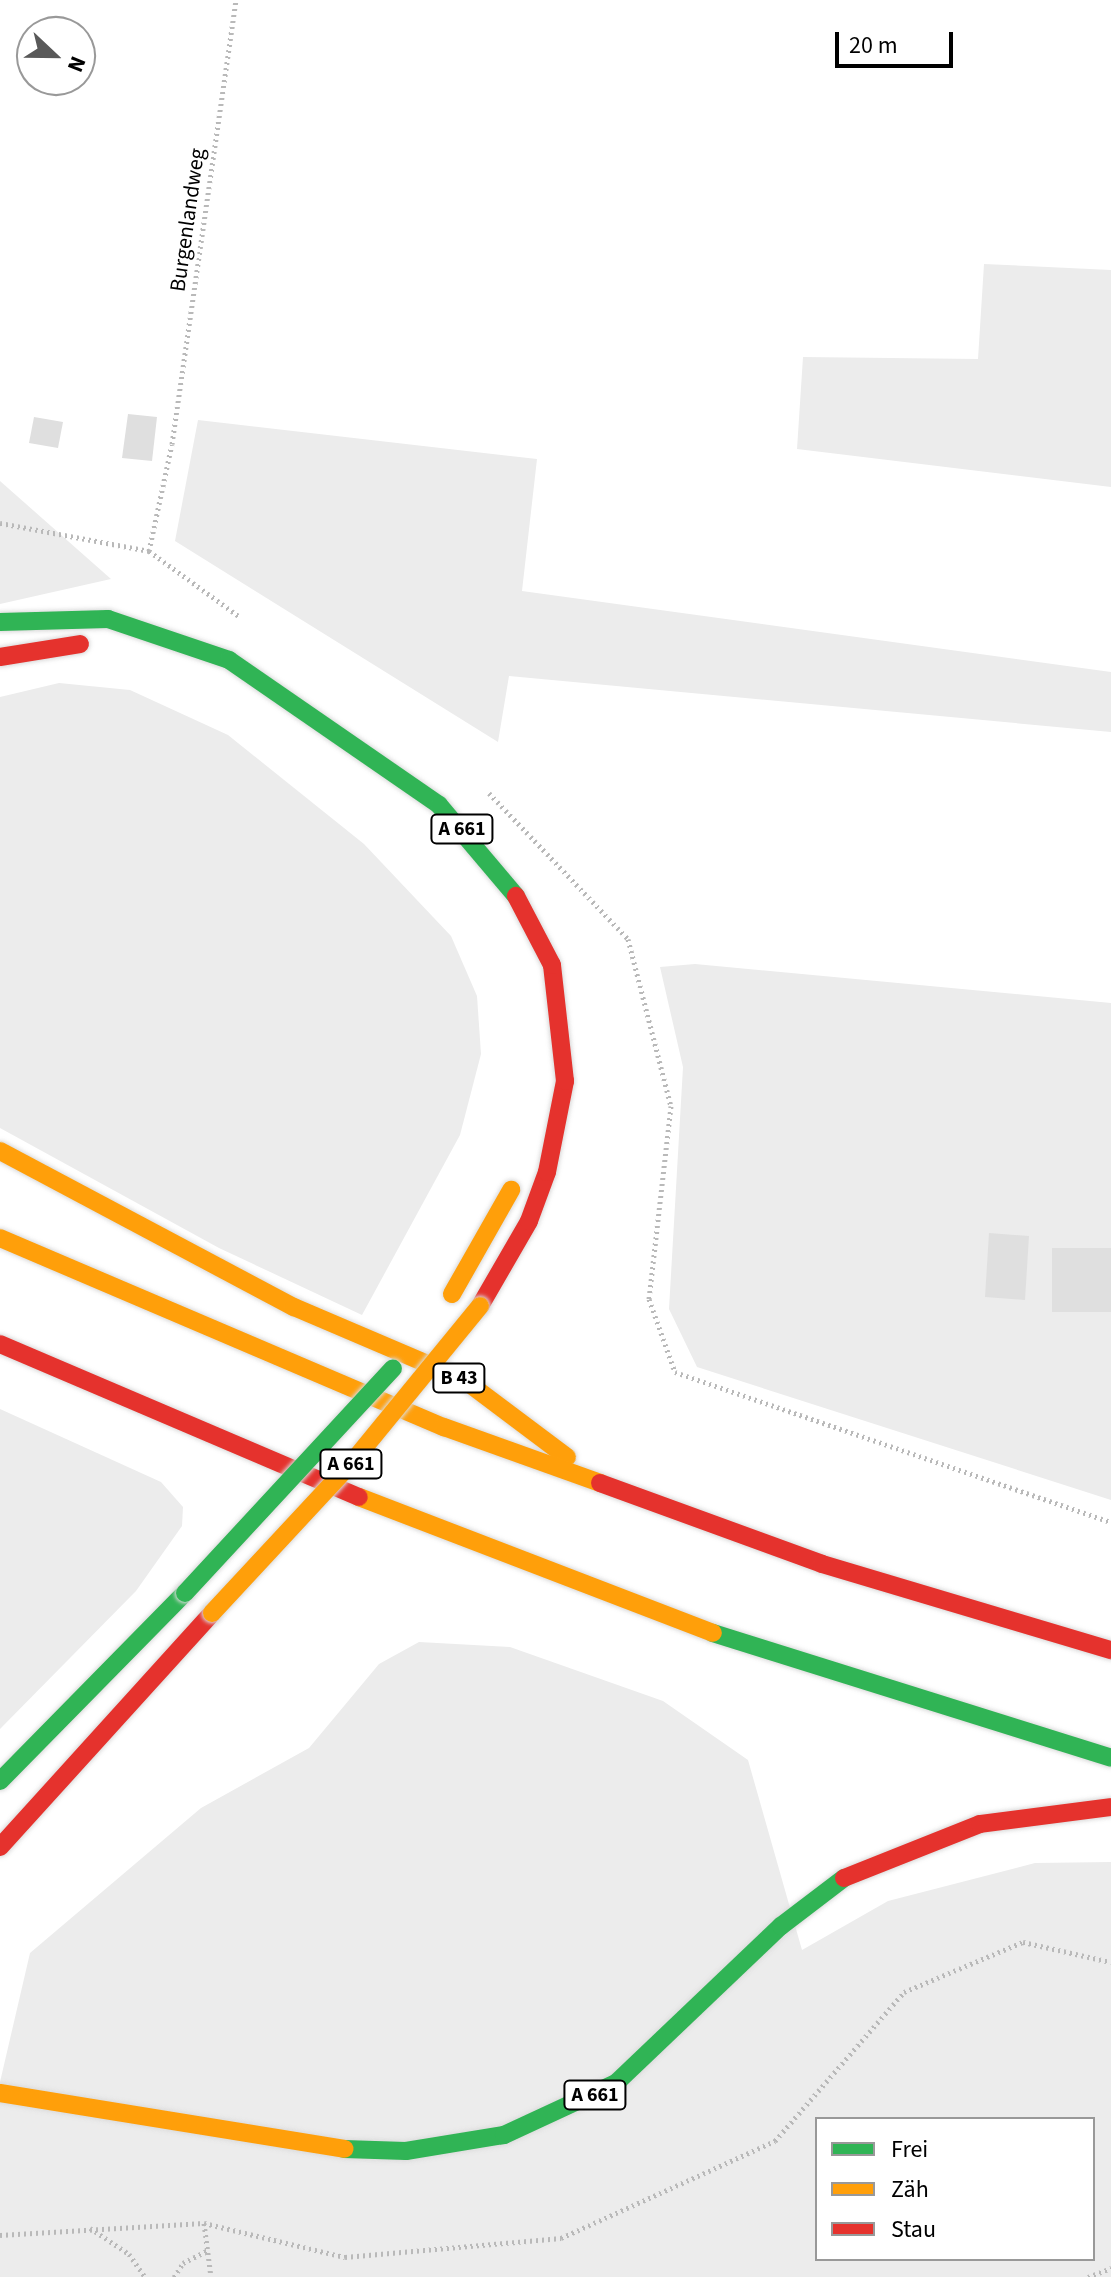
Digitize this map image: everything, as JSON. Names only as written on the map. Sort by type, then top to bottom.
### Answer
[{"type":"highway","name":"A 661","points":[[0,622],[108,619],[229,660],[439,805],[511,886],[552,965],[565,1038],[565,1081],[547,1172],[529,1221],[480,1306],[354,1460],[0,1847]]},
{"type":"highway","points":[[0,657],[38,646],[102,646]]},
{"type":"highway","points":[[139,652],[193,670]]},
{"type":"highway","points":[[295,732],[366,780]]},
{"type":"highway","points":[[537,1011],[542,1058]]},
{"type":"highway","name":"B 43","points":[[0,1151],[294,1307],[463,1379],[604,1484]]},
{"type":"highway","points":[[447,1300],[496,1223],[517,1174]]},
{"type":"highway","points":[[0,1238],[444,1427],[822,1564],[1111,1650]]},
{"type":"highway","name":"B 43","points":[[0,1781],[185,1593],[414,1342]]},
{"type":"highway","name":"A 661","points":[[0,1344],[397,1513],[605,1594],[803,1665],[1111,1758]]},
{"type":"highway","name":"A 661","points":[[0,2093],[82,2103],[310,2148],[406,2151],[504,2135],[616,2083],[781,1926],[856,1868],[980,1824],[1111,1807]]},
{"type":"path","name":"Burgenlandweg","points":[[149,551],[172,444],[236,0]]},
{"type":"path","points":[[0,523],[149,551],[251,625]]},
{"type":"path","points":[[478,781],[628,939],[671,1106],[649,1299],[675,1372],[1111,1522]]},
{"type":"path","points":[[0,2235],[89,2227],[204,2223],[345,2257],[561,2238],[775,2141],[904,1992],[1023,1942],[1111,1962]]},
{"type":"path","points":[[204,2223],[211,2277]]},
{"type":"path","points":[[89,2227],[129,2254],[145,2277]]},
{"type":"path","points":[[174,2277],[183,2263],[208,2250]]},
{"type":"path","points":[[1088,2277],[1111,2268]]},
{"type":"shaded area","points":[[984,264],[1111,270],[1111,487],[797,449],[803,357],[978,359]]},
{"type":"shaded area","points":[[198,420],[537,459],[522,591],[1111,672],[1111,732],[509,676],[498,742],[175,541]]},
{"type":"shaded area","points":[[0,481],[111,579],[0,604]]},
{"type":"shaded area","points":[[59,683],[130,690],[228,735],[364,844],[451,936],[477,996],[481,1054],[460,1135],[362,1315],[219,1248],[0,1128],[0,697]]},
{"type":"shaded area","points":[[695,964],[1111,1003],[1111,1500],[697,1367],[669,1309],[683,1067],[660,967]]},
{"type":"shaded area","points":[[0,1409],[161,1482],[183,1507],[182,1526],[136,1591],[0,1729]]},
{"type":"shaded area","points":[[419,1642],[510,1647],[663,1701],[748,1760],[802,1950],[888,1901],[1035,1863],[1111,1862],[1111,2277],[0,2277],[0,2082],[30,1953],[201,1808],[309,1748],[379,1664]]},
{"type":"building","points":[[128,414],[157,417],[152,461],[122,458]]},
{"type":"building","points":[[34,417],[63,422],[58,448],[29,443]]},
{"type":"building","points":[[989,1233],[1029,1236],[1025,1300],[985,1297]]},
{"type":"building","points":[[1052,1248],[1111,1248],[1111,1312],[1052,1312]]},
{"type":"traffic: fast","points":[[0,622],[108,619],[229,660],[439,805],[516,896]]},
{"type":"traffic: fast","points":[[185,1593],[393,1368]]},
{"type":"traffic: fast","points":[[0,1781],[185,1593]]},
{"type":"traffic: fast","points":[[713,1633],[1111,1758]]},
{"type":"traffic: fast","points":[[344,2149],[406,2151],[504,2135],[616,2083],[781,1926],[844,1878]]},
{"type":"traffic: slow","points":[[0,1151],[294,1307],[463,1379],[567,1457]]},
{"type":"traffic: slow","points":[[452,1294],[511,1190]]},
{"type":"traffic: slow","points":[[0,1238],[444,1427],[600,1483]]},
{"type":"traffic: slow","points":[[212,1613],[354,1460],[480,1306]]},
{"type":"traffic: slow","points":[[359,1497],[713,1633]]},
{"type":"traffic: slow","points":[[0,2093],[344,2149]]},
{"type":"traffic: jam","points":[[0,657],[80,644]]},
{"type":"traffic: jam","points":[[480,1306],[529,1221],[547,1172],[565,1081],[552,965],[516,896]]},
{"type":"traffic: jam","points":[[0,1344],[359,1497]]},
{"type":"traffic: jam","points":[[600,1483],[822,1564],[1111,1650]]},
{"type":"traffic: jam","points":[[0,1847],[212,1613]]},
{"type":"traffic: jam","points":[[844,1878],[980,1824],[1111,1807]]}]
